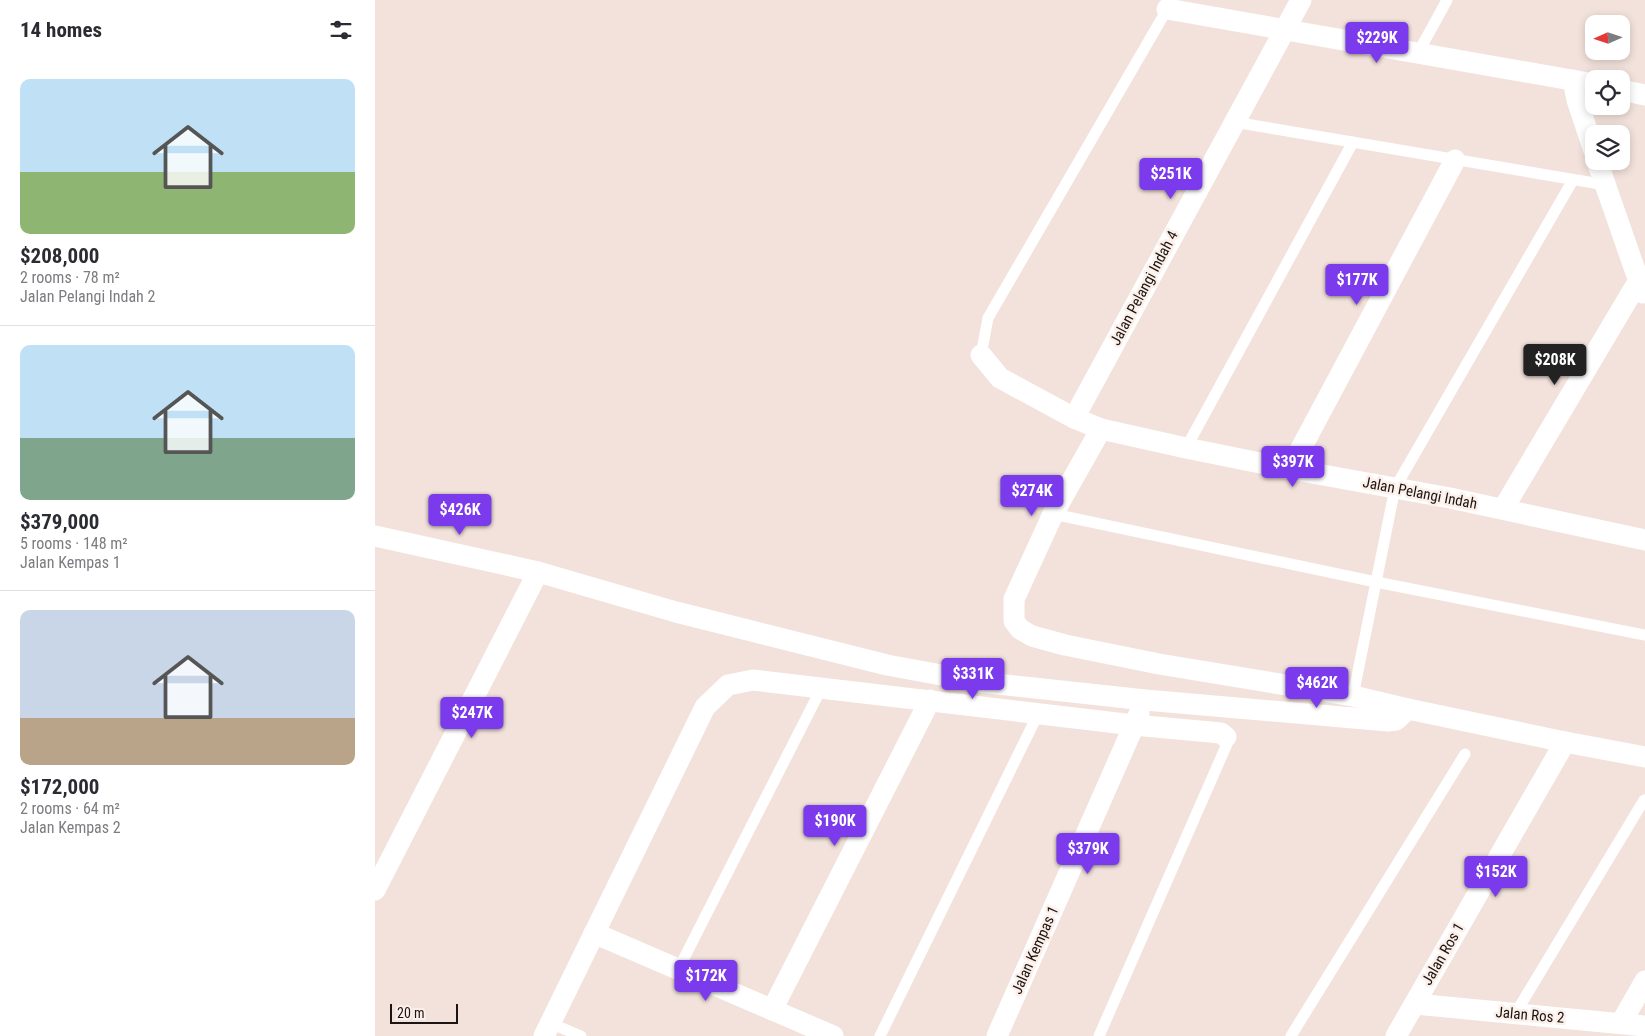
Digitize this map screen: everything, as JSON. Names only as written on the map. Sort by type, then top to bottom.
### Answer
[{"type":"street","name":"Jalan Pelangi Indah 4","points":[[1074,418],[1301,0]]},
{"type":"street","points":[[1170,4],[1285,30],[1585,82]]},
{"type":"street","points":[[1573,80],[1585,125]]},
{"type":"street","points":[[1630,92],[1645,95]]},
{"type":"street","points":[[1290,469],[1455,160]]},
{"type":"street","points":[[1503,509],[1642,289],[1600,170]]},
{"type":"street","name":"Jalan Pelangi Indah","points":[[981,355],[1000,378],[1074,418],[1101,429],[1290,469],[1503,509],[1645,540]]},
{"type":"street","points":[[1101,429],[1053,514],[1014,599],[1014,621],[1020,629],[1032,636],[1065,645],[1159,664],[1353,696],[1565,742],[1645,757]]},
{"type":"street","points":[[375,536],[538,572],[676,612],[887,665],[979,682],[1145,700],[1388,721],[1396,720],[1408,709]]},
{"type":"street","points":[[375,890],[538,572]]},
{"type":"street","points":[[547,1029],[705,707],[728,685],[753,680],[822,687],[1221,733],[1226,737]]},
{"type":"street","points":[[772,1010],[930,700]]},
{"type":"street","name":"Jalan Kempas 1","points":[[997,1036],[1145,700]]},
{"type":"street","name":"Jalan Ros 1","points":[[1396,1036],[1565,742]]},
{"type":"street","points":[[593,933],[833,1036]]},
{"type":"street","points":[[1621,1023],[1645,981]]},
{"type":"street","name":"Jalan Ros 2","points":[[1415,1004],[1645,1026]]},
{"type":"lane","points":[[1418,52],[1447,0]]},
{"type":"lane","points":[[981,355],[988,318],[1170,4]]},
{"type":"lane","points":[[1234,122],[1606,185]]},
{"type":"lane","points":[[1186,448],[1353,142]]},
{"type":"lane","points":[[1353,696],[1395,488],[1573,180]]},
{"type":"lane","points":[[1053,514],[1376,582],[1645,635]]},
{"type":"lane","points":[[678,970],[822,687]]},
{"type":"lane","points":[[880,1036],[1039,712]]},
{"type":"lane","points":[[1099,1036],[1227,744],[1226,737]]},
{"type":"lane","points":[[1291,1036],[1465,754]]},
{"type":"lane","points":[[1515,1014],[1643,800]]},
{"type":"lane","points":[[547,1029],[581,1036]]}]
